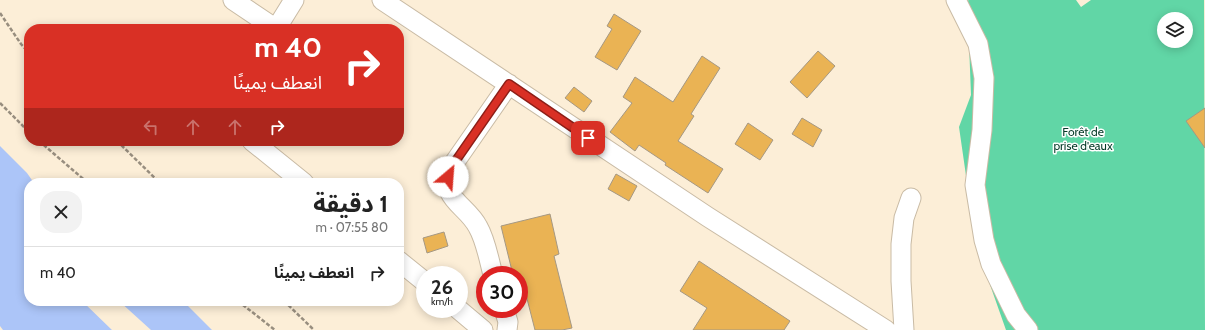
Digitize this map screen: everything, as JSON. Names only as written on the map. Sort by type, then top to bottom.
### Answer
[{"type":"street","points":[[233,0],[269,24]]},
{"type":"street","points":[[279,24],[294,0]]},
{"type":"street","points":[[956,0],[978,44],[984,78],[982,130],[975,186],[984,240],[991,264],[997,277],[1016,315],[1028,330]]},
{"type":"street","points":[[389,2],[708,217],[886,330]]},
{"type":"street","points":[[491,266],[478,225],[454,199],[448,185],[448,177],[450,169],[509,84]]},
{"type":"street","points":[[258,146],[298,178]]},
{"type":"street","points":[[904,330],[901,281],[901,244],[904,218],[911,198]]},
{"type":"street","points":[[404,265],[416,275]]},
{"type":"street","points":[[468,317],[483,330]]},
{"type":"street","points":[[507,318],[507,330]]},
{"type":"path","points":[[0,13],[24,47]]},
{"type":"path","points":[[0,103],[24,127]]},
{"type":"path","points":[[45,146],[82,178]]},
{"type":"path","points":[[122,146],[155,178]]},
{"type":"path","points":[[244,306],[275,330]]},
{"type":"path","points":[[289,306],[314,330]]},
{"type":"green space","name":"Forêt de prise d'eaux","points":[[969,0],[1076,0],[1081,7],[1091,0],[1204,0],[1205,330],[1006,330],[976,245],[959,127],[971,95],[969,43],[952,8]]},
{"type":"water","points":[[0,146],[30,178],[24,178],[24,306],[87,306],[112,330],[3,330],[0,326]]},
{"type":"water","points":[[125,306],[188,306],[212,330],[151,330]]},
{"type":"building","points":[[614,14],[641,31],[617,70],[595,57],[612,29],[607,26]]},
{"type":"building","points":[[818,51],[835,66],[807,98],[790,82]]},
{"type":"building","points":[[702,56],[720,68],[691,114],[694,116],[678,141],[723,169],[708,193],[665,165],[666,163],[639,145],[635,151],[610,132],[632,103],[623,97],[635,77],[673,102]]},
{"type":"building","points":[[574,87],[592,101],[584,112],[565,98]]},
{"type":"building","points":[[1205,108],[1205,148],[1186,121]]},
{"type":"building","points":[[802,118],[822,130],[813,147],[792,134]]},
{"type":"building","points":[[748,123],[773,140],[760,160],[735,144]]},
{"type":"building","points":[[616,174],[637,186],[629,201],[608,189]]},
{"type":"building","points":[[550,214],[559,254],[554,256],[572,328],[562,330],[535,330],[528,303],[528,266],[511,266],[501,226]]},
{"type":"building","points":[[444,232],[448,246],[427,253],[423,238]]},
{"type":"building","points":[[699,261],[790,321],[784,330],[693,330],[707,308],[680,291]]},
{"type":"route","points":[[448,177],[450,169],[509,84],[588,138]]}]
